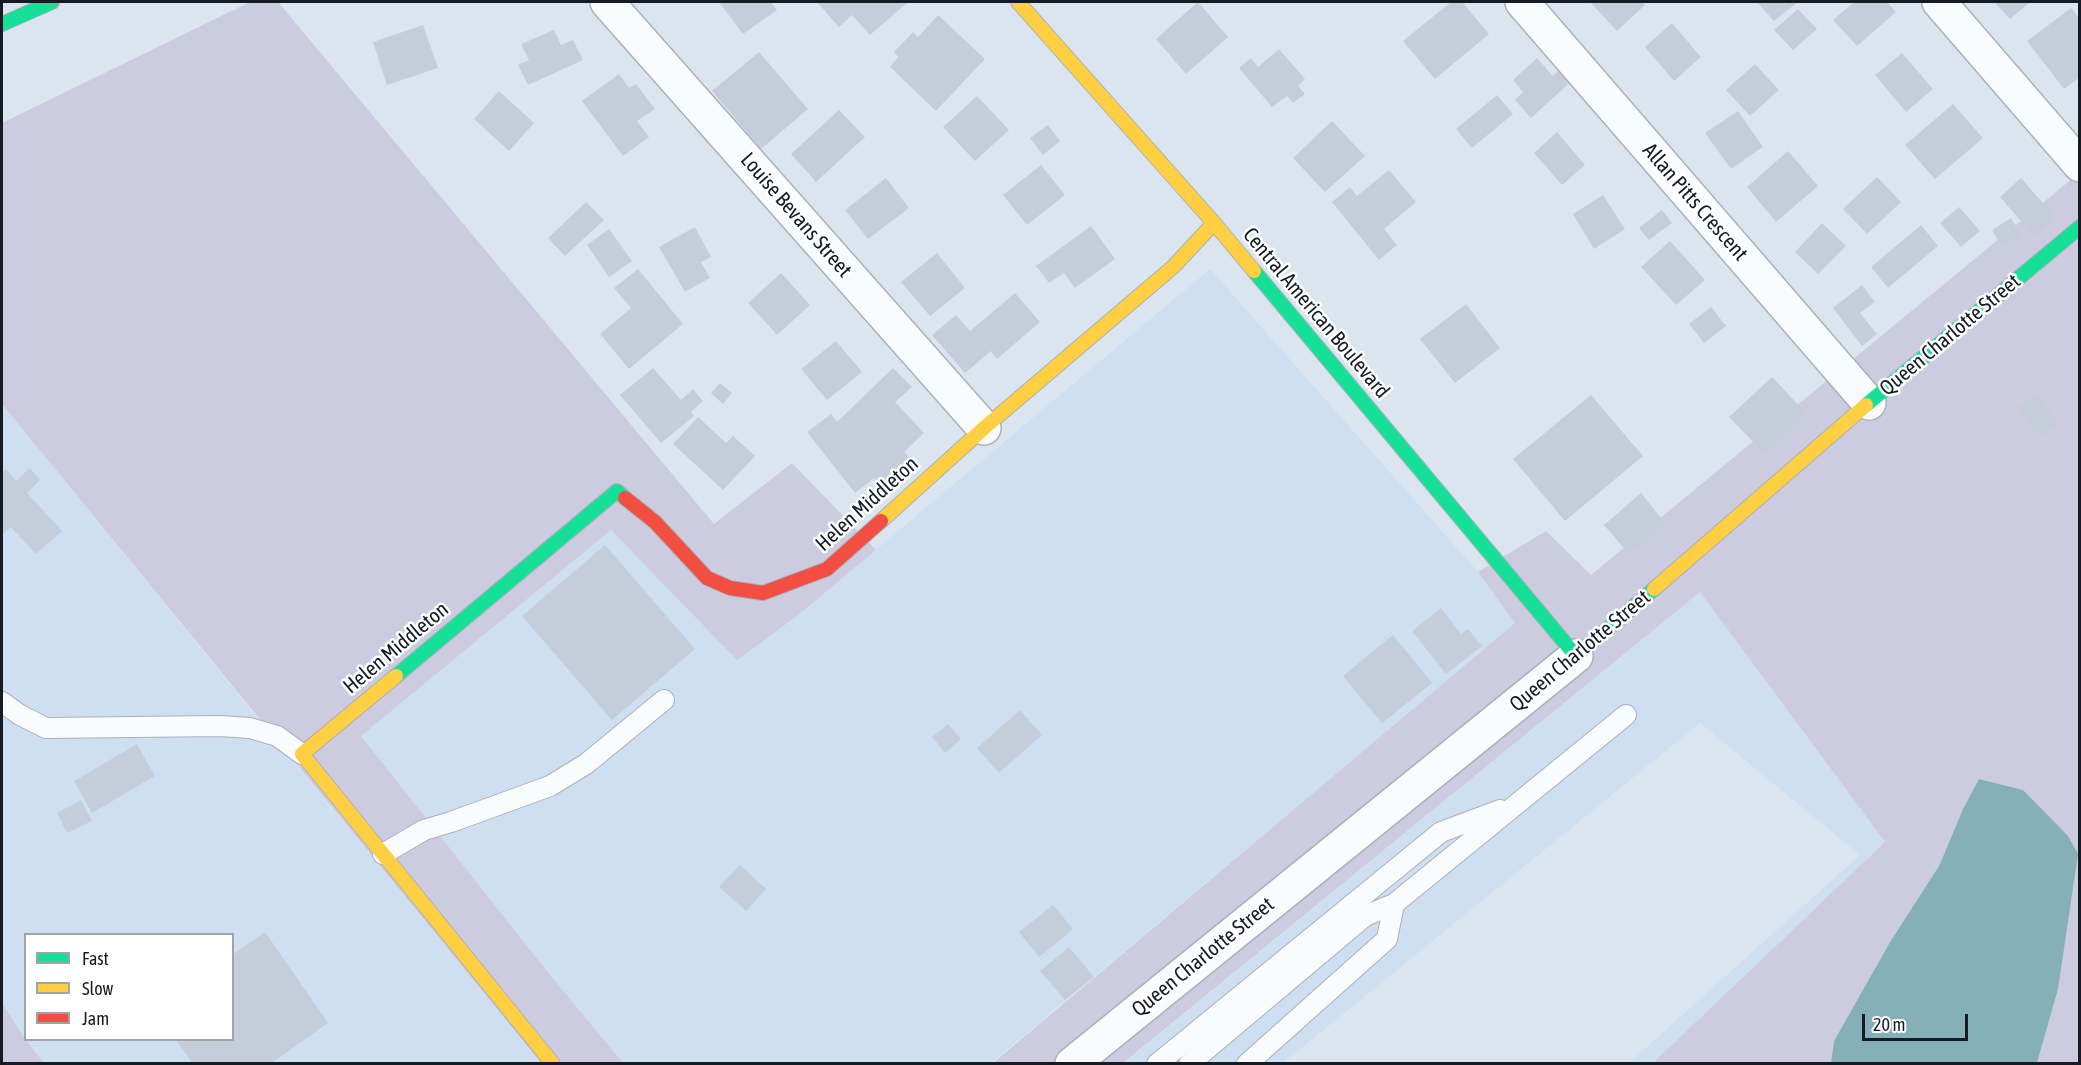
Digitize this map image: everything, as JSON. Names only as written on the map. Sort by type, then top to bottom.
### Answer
[{"type":"street","points":[[2,24],[52,2]]},
{"type":"street","name":"Louise Bevans Street","points":[[607,2],[984,428]]},
{"type":"street","name":"Central American Boulevard","points":[[1018,2],[1214,223],[1576,656]]},
{"type":"street","name":"Allan Pitts Crescent","points":[[1522,2],[1869,403]]},
{"type":"street","points":[[1939,2],[2079,165]]},
{"type":"street","name":"Helen Middleton","points":[[302,754],[617,492],[655,522],[706,578],[730,588],[763,593],[826,569],[984,428],[1173,267],[1214,223]]},
{"type":"street","name":"Queen Charlotte Street","points":[[1072,1064],[1576,656],[1869,403],[2079,226]]},
{"type":"street","points":[[302,754],[554,1064]]},
{"type":"lane","points":[[383,854],[424,830],[550,786],[585,764],[664,700]]},
{"type":"lane","points":[[2,702],[20,715],[46,728],[220,726],[250,728],[277,736],[302,754]]},
{"type":"lane","points":[[1189,1064],[1365,916],[1394,904],[1626,715]]},
{"type":"lane","points":[[1157,1064],[1441,832],[1516,804]]},
{"type":"lane","points":[[1247,1064],[1387,939],[1394,904]]},
{"type":"shaded area","points":[[250,2],[278,2],[714,524],[792,463],[876,550],[797,616],[737,660],[611,530],[361,736],[546,970],[623,1063],[541,1063],[2,404],[2,123]]},
{"type":"shaded area","points":[[2079,173],[2079,1063],[2037,1063],[2058,989],[1963,809],[1939,866],[1890,942],[1834,1041],[1831,1063],[1653,1063],[1885,842],[1700,592],[1123,1063],[992,1064],[1515,623],[1478,572],[1546,531],[1591,575]]},
{"type":"shaded area","points":[[1210,269],[1478,572],[1516,623],[991,1063],[623,1063],[546,970],[361,736],[611,530],[737,659],[797,616]]},
{"type":"shaded area","points":[[2,404],[541,1063],[44,1063],[28,1041],[234,1041],[234,933],[24,933],[24,1036],[2,1003]]},
{"type":"shaded area","points":[[1700,592],[1885,842],[1653,1063],[1629,1063],[1860,855],[1700,723],[1283,1063],[1123,1064]]},
{"type":"shaded area","points":[[1979,779],[2023,790],[2068,836],[2078,854],[2058,989],[2037,1063],[1831,1063],[1834,1041],[1890,942],[1939,866],[1963,809]]},
{"type":"shaded area","points":[[2,1003],[24,1037],[24,1041],[27,1041],[44,1063],[2,1063]]},
{"type":"building","points":[[719,2],[771,2],[777,10],[743,34]]},
{"type":"building","points":[[817,2],[908,2],[870,35],[852,15],[839,27]]},
{"type":"building","points":[[1198,2],[1228,37],[1186,74],[1156,39]]},
{"type":"building","points":[[1451,2],[1462,2],[1489,34],[1435,79],[1403,41]]},
{"type":"building","points":[[1590,2],[1642,2],[1645,5],[1617,31]]},
{"type":"building","points":[[1757,2],[1798,2],[1774,21]]},
{"type":"building","points":[[1854,2],[1887,2],[1896,12],[1857,46],[1833,20]]},
{"type":"building","points":[[1994,2],[2030,2],[2010,19]]},
{"type":"building","points":[[2071,8],[2080,19],[2080,77],[2064,89],[2027,41]]},
{"type":"building","points":[[1798,9],[1817,29],[1793,50],[1774,30]]},
{"type":"building","points":[[938,15],[985,59],[936,111],[890,67],[898,57],[894,52],[913,32],[918,37]]},
{"type":"building","points":[[1672,23],[1701,57],[1674,81],[1645,47]]},
{"type":"building","points":[[423,25],[438,68],[387,85],[373,42]]},
{"type":"building","points":[[554,30],[561,45],[573,40],[583,60],[528,85],[518,65],[529,60],[521,44]]},
{"type":"building","points":[[1279,49],[1305,79],[1298,86],[1305,94],[1293,103],[1287,96],[1272,107],[1239,68],[1251,58],[1258,67]]},
{"type":"building","points":[[759,52],[808,109],[761,149],[712,91]]},
{"type":"building","points":[[1902,53],[1933,89],[1906,112],[1875,75]]},
{"type":"building","points":[[1537,58],[1553,76],[1567,63],[1578,75],[1531,118],[1515,100],[1523,92],[1513,80]]},
{"type":"building","points":[[1755,64],[1779,90],[1750,116],[1726,90]]},
{"type":"building","points":[[619,74],[629,88],[636,84],[655,109],[637,121],[649,137],[623,156],[582,101]]},
{"type":"building","points":[[499,91],[534,123],[509,151],[474,119]]},
{"type":"building","points":[[1497,95],[1513,114],[1472,148],[1456,129]]},
{"type":"building","points":[[977,96],[1009,130],[975,161],[943,127]]},
{"type":"building","points":[[1953,104],[1983,138],[1935,179],[1905,145]]},
{"type":"building","points":[[839,110],[865,137],[816,182],[791,154]]},
{"type":"building","points":[[1738,111],[1763,147],[1731,169],[1705,133]]},
{"type":"building","points":[[1332,121],[1365,156],[1325,192],[1293,158]]},
{"type":"building","points":[[1048,125],[1060,141],[1043,155],[1030,138]]},
{"type":"building","points":[[1557,132],[1585,165],[1562,185],[1534,153]]},
{"type":"building","points":[[1788,151],[1818,186],[1776,222],[1747,187]]},
{"type":"building","points":[[1041,165],[1065,195],[1027,225],[1003,195]]},
{"type":"building","points":[[1389,170],[1416,202],[1384,229],[1397,245],[1379,260],[1332,202],[1350,187],[1357,196]]},
{"type":"building","points":[[1877,177],[1901,202],[1867,234],[1843,209]]},
{"type":"building","points":[[886,178],[909,208],[868,239],[845,210]]},
{"type":"building","points":[[2021,178],[2055,217],[2034,236],[2000,197]]},
{"type":"building","points":[[1603,195],[1625,229],[1594,249],[1573,214]]},
{"type":"building","points":[[586,202],[604,220],[565,256],[548,238]]},
{"type":"building","points":[[1959,207],[1980,231],[1961,247],[1940,223]]},
{"type":"building","points":[[1662,210],[1672,223],[1649,240],[1639,228]]},
{"type":"building","points":[[2011,218],[2022,235],[2002,247],[1992,230]]},
{"type":"building","points":[[1822,223],[1846,246],[1818,274],[1795,252]]},
{"type":"building","points":[[1921,225],[1938,246],[1888,288],[1871,267]]},
{"type":"building","points":[[1091,226],[1115,259],[1075,288],[1064,273],[1049,283],[1036,266]]},
{"type":"building","points":[[695,227],[711,257],[701,262],[710,278],[685,292],[659,247]]},
{"type":"building","points":[[609,229],[632,261],[609,277],[587,245]]},
{"type":"building","points":[[1670,241],[1705,280],[1676,305],[1641,267]]},
{"type":"building","points":[[937,253],[965,288],[930,316],[901,282]]},
{"type":"building","points":[[638,269],[683,324],[629,369],[600,334],[631,308],[614,288]]},
{"type":"building","points":[[781,273],[810,305],[777,335],[748,303]]},
{"type":"building","points":[[1862,285],[1875,302],[1860,313],[1877,334],[1862,346],[1833,308]]},
{"type":"building","points":[[1015,293],[1040,322],[997,359],[991,351],[965,373],[932,335],[956,315],[970,331]]},
{"type":"building","points":[[1466,304],[1500,348],[1455,383],[1420,339]]},
{"type":"building","points":[[1711,307],[1726,326],[1704,343],[1689,324]]},
{"type":"building","points":[[836,341],[862,372],[827,400],[801,369]]},
{"type":"building","points":[[653,368],[681,400],[693,389],[703,401],[691,412],[694,416],[661,443],[620,395]]},
{"type":"building","points":[[893,368],[912,387],[895,402],[924,433],[904,452],[912,460],[884,488],[874,478],[855,493],[807,432],[831,414],[837,422]]},
{"type":"building","points":[[1772,377],[1807,414],[1764,453],[1729,417]]},
{"type":"building","points":[[720,383],[732,393],[723,404],[711,393]]},
{"type":"building","points":[[2035,394],[2058,422],[2041,437],[2017,408]]},
{"type":"building","points":[[1591,395],[1643,456],[1565,521],[1513,459]]},
{"type":"building","points":[[698,417],[726,443],[733,436],[755,456],[723,490],[673,444]]},
{"type":"building","points":[[30,468],[40,480],[27,493],[62,531],[36,554],[11,527],[2,535],[2,473],[6,469],[16,481]]},
{"type":"building","points":[[1641,493],[1666,524],[1629,554],[1604,525]]},
{"type":"building","points":[[605,545],[695,649],[612,720],[522,616]]},
{"type":"building","points":[[1441,608],[1461,634],[1468,629],[1482,646],[1446,674],[1412,631]]},
{"type":"building","points":[[1393,635],[1432,683],[1382,723],[1343,676]]},
{"type":"building","points":[[1020,710],[1042,735],[999,773],[977,748]]},
{"type":"building","points":[[948,724],[961,739],[945,753],[932,737]]},
{"type":"building","points":[[137,744],[155,776],[92,813],[74,781]]},
{"type":"building","points":[[81,800],[92,821],[67,833],[57,813]]},
{"type":"building","points":[[740,865],[766,889],[746,911],[719,887]]},
{"type":"building","points":[[1053,905],[1073,929],[1039,957],[1019,932]]},
{"type":"building","points":[[265,932],[328,1023],[270,1064],[193,1064],[177,1041],[234,1041],[234,954]]},
{"type":"building","points":[[1069,947],[1094,977],[1065,1000],[1040,971]]},
{"type":"traffic: fast","points":[[2,24],[52,2]]},
{"type":"traffic: fast","points":[[1866,405],[2080,227]]},
{"type":"traffic: fast","points":[[1254,271],[1576,656],[1654,589]]},
{"type":"traffic: fast","points":[[396,676],[617,491],[625,498]]},
{"type":"traffic: slow","points":[[1018,2],[1254,271]]},
{"type":"traffic: slow","points":[[881,521],[984,428],[1173,267],[1214,223]]},
{"type":"traffic: slow","points":[[1654,589],[1866,405]]},
{"type":"traffic: slow","points":[[396,676],[302,754],[553,1064]]},
{"type":"traffic: jam","points":[[625,498],[655,522],[707,578],[730,588],[763,593],[827,569],[881,521]]}]
